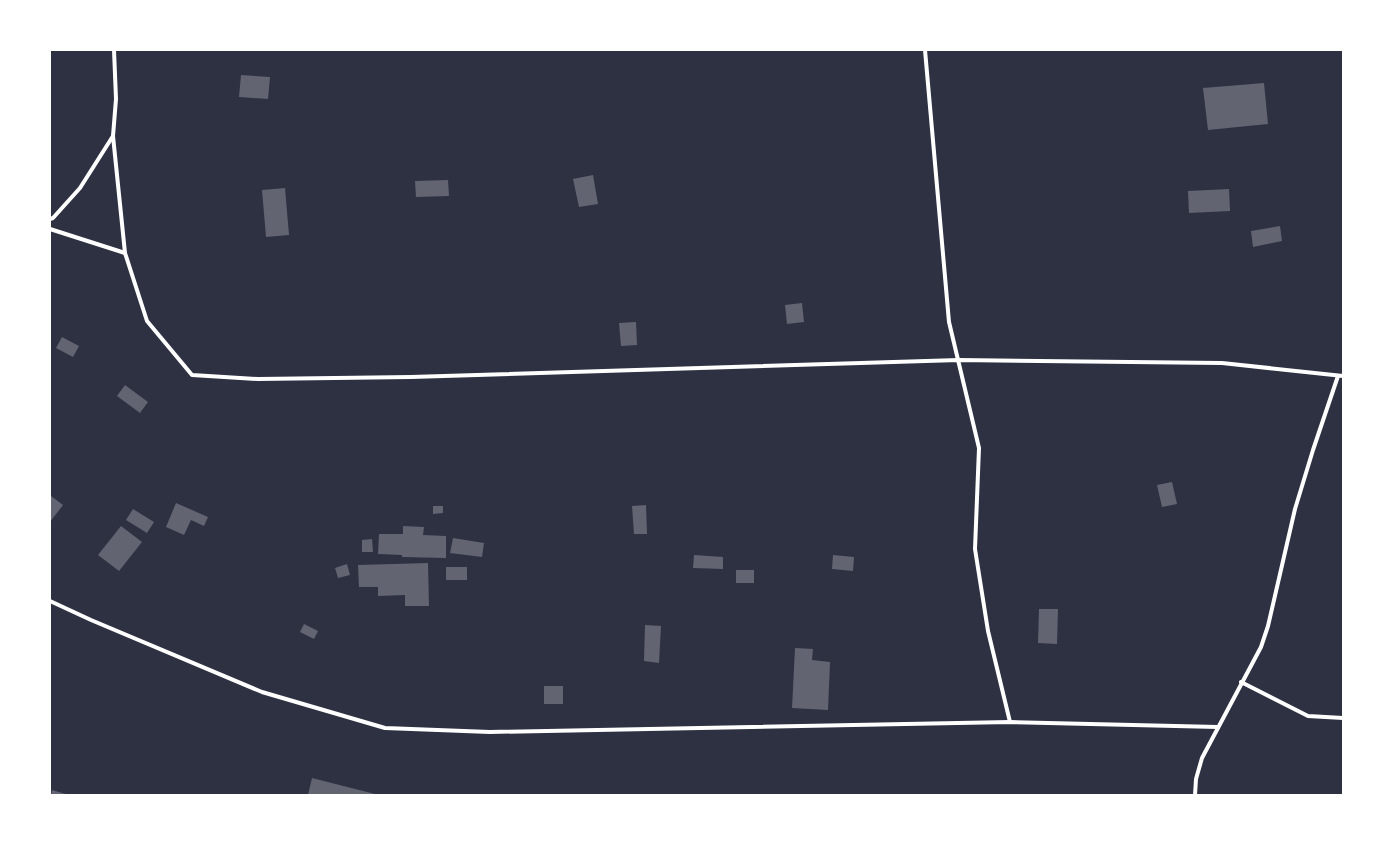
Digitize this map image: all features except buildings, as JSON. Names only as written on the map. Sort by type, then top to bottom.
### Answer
[{"type":"street","points":[[114,50],[116,99],[113,136],[125,253],[147,321],[192,375],[258,379],[411,377],[959,360],[1222,363],[1341,376],[1313,450],[1295,510],[1268,626],[1261,647],[1241,682],[1202,758],[1196,779],[1195,795]]},
{"type":"street","points":[[925,50],[949,322],[980,448],[975,549],[988,631],[1010,722]]},
{"type":"street","points":[[50,219],[63,208],[80,188],[113,136]]},
{"type":"street","points":[[50,229],[125,253]]},
{"type":"street","points":[[50,601],[98,623],[262,692],[385,728],[490,732],[1010,722],[1218,726]]},
{"type":"street","points":[[1241,682],[1308,716],[1343,718]]}]
